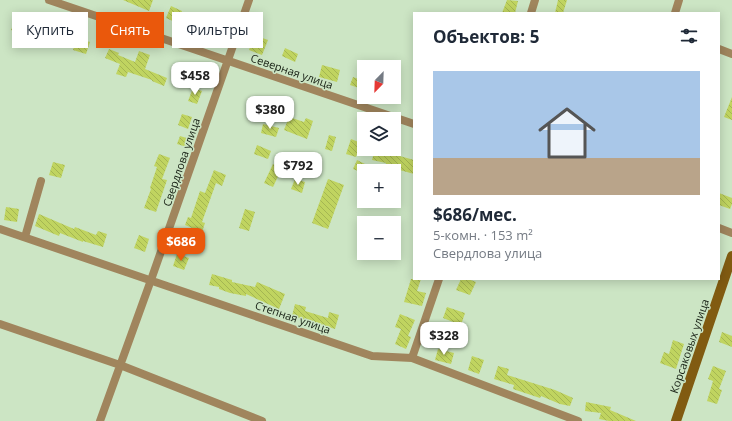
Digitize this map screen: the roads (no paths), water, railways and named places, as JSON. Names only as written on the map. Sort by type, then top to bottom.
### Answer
[{"type":"street","name":"Северная улица","points":[[49,0],[413,124]]},
{"type":"street","name":"Свердлова улица","points":[[100,421],[152,280],[248,0]]},
{"type":"street","points":[[531,12],[535,0]]},
{"type":"street","points":[[675,12],[679,0]]},
{"type":"street","points":[[720,49],[732,54]]},
{"type":"street","points":[[25,238],[41,181]]},
{"type":"street","points":[[720,228],[732,233]]},
{"type":"street","name":"Степная улица","points":[[0,229],[372,356],[412,358],[578,421]]},
{"type":"street","name":"Корсаковых улица","points":[[676,421],[732,256]]},
{"type":"street","points":[[412,358],[439,280]]},
{"type":"street","points":[[0,324],[120,365],[262,421]]}]
